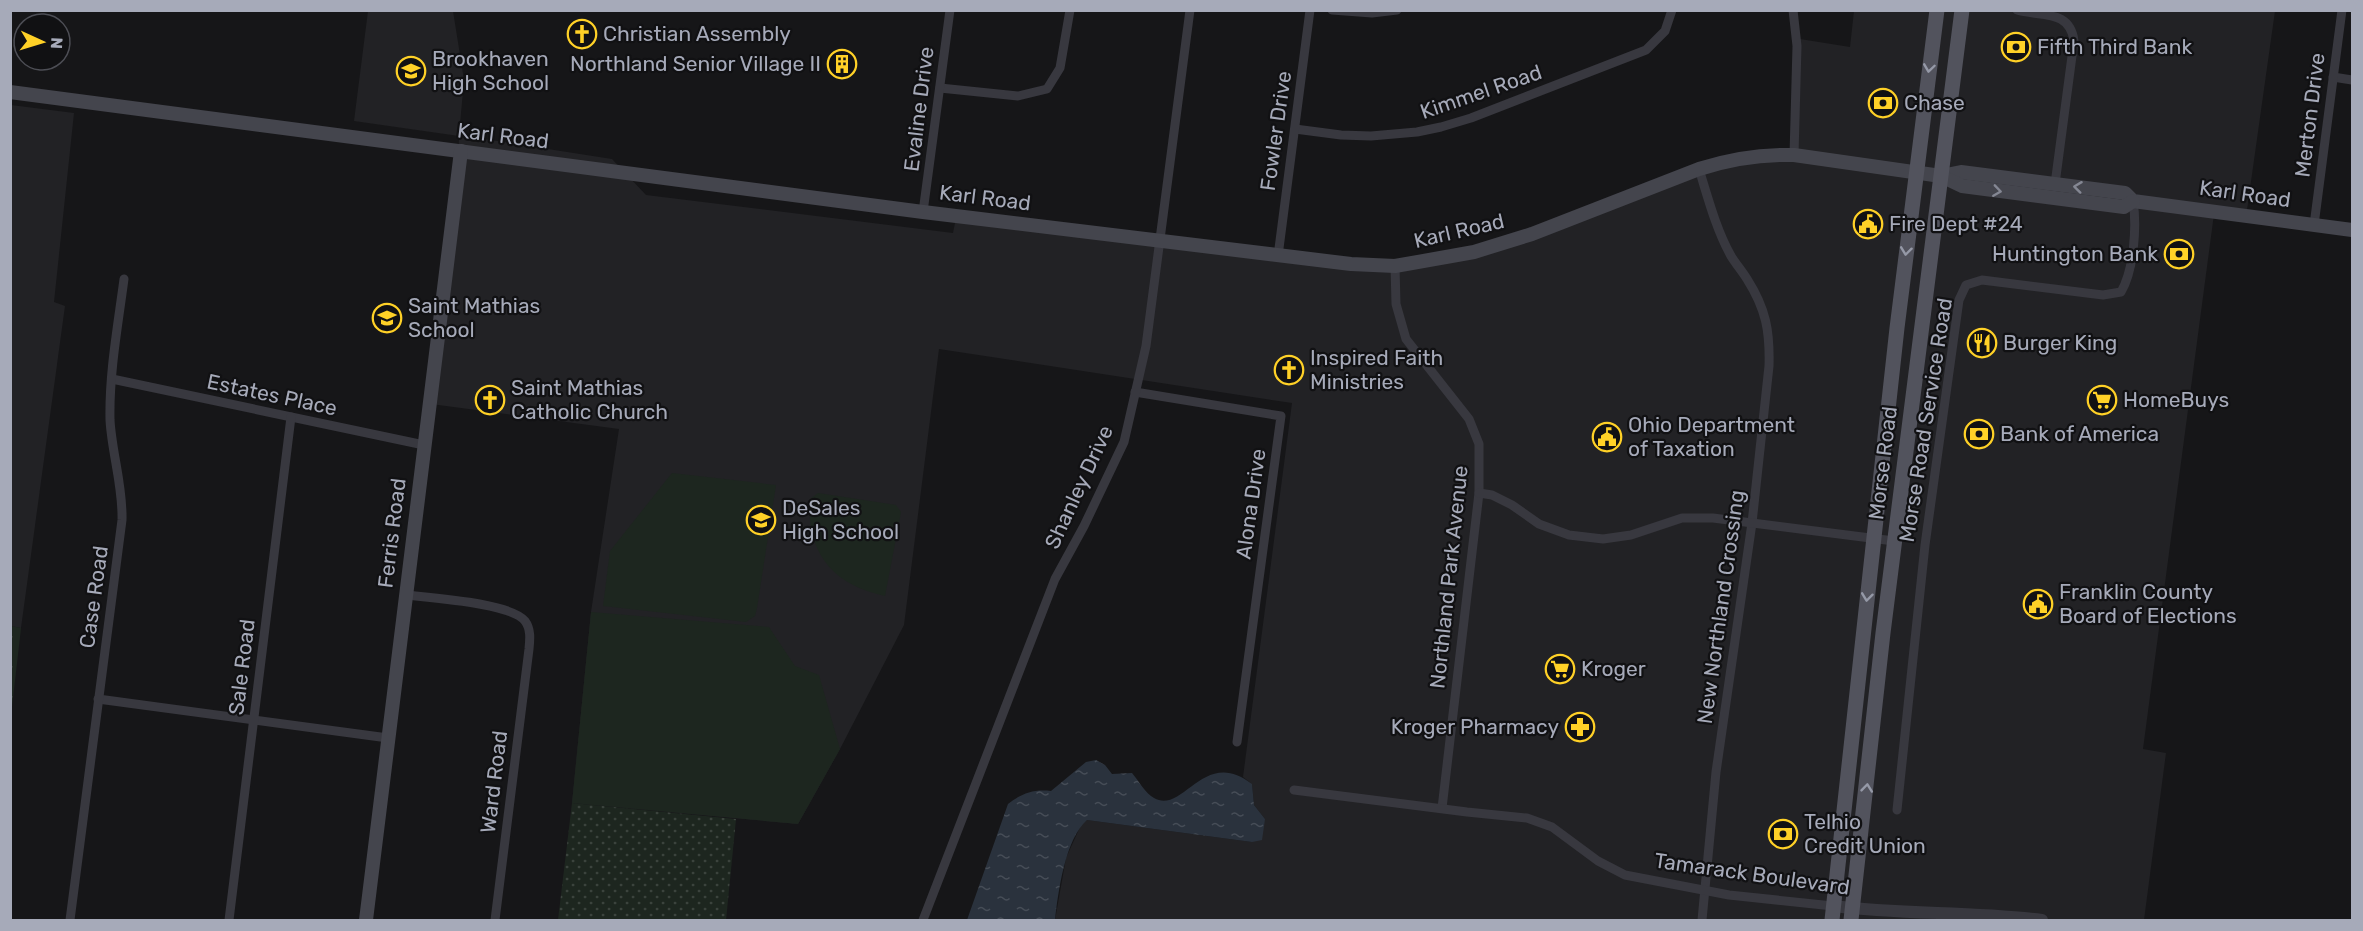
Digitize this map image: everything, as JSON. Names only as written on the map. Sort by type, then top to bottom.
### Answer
[{"type":"main road","name":"Morse Road","points":[[1832,913],[1915,172],[1937,10]]},
{"type":"main road","name":"Morse Road","points":[[1852,914],[1894,541],[1962,10]]},
{"type":"main road","name":"Karl Road","points":[[10,92],[923,212],[1278,256],[1395,266],[1474,252],[1523,237],[1700,169],[1752,157],[1794,155],[1941,176],[1962,186],[2124,207],[2133,201]]},
{"type":"main road","name":"Ferris Road","points":[[366,921],[461,151]]},
{"type":"main road","name":"Karl Road","points":[[1941,176],[1961,172],[2125,193],[2133,201],[2352,230]]},
{"type":"street","name":"Evaline Drive","points":[[923,212],[950,10]]},
{"type":"street","points":[[940,88],[1018,96],[1047,89],[1060,68],[1070,10]]},
{"type":"street","name":"Shanley Drive","points":[[923,921],[1054,579],[1084,526],[1124,442],[1146,346],[1190,10]]},
{"type":"street","name":"Fowler Drive","points":[[1278,256],[1310,10]]},
{"type":"street","points":[[1332,10],[1372,13],[1397,10]]},
{"type":"street","name":"Kimmel Road","points":[[1295,129],[1371,136],[1417,132],[1453,124],[1646,50],[1665,31],[1672,10]]},
{"type":"street","points":[[1793,10],[1797,46],[1794,155]]},
{"type":"street","points":[[2017,10],[2056,17],[2066,21],[2073,30],[2074,40],[2055,184]]},
{"type":"street","name":"Merton Drive","points":[[2314,225],[2342,10]]},
{"type":"street","points":[[2333,77],[2352,80]]},
{"type":"street","name":"New Northland Crossing","points":[[1700,169],[1710,206],[1727,245],[1760,301],[1767,323],[1769,366],[1752,523],[1716,772],[1702,921]]},
{"type":"street","name":"Morse Road Service Road","points":[[1897,810],[1925,545],[1959,300],[1966,285],[1982,280],[2103,295],[2121,292],[2127,281],[2131,255],[2136,217],[2133,201]]},
{"type":"street","name":"Northland Park Avenue","points":[[1395,266],[1396,304],[1406,339],[1469,419],[1479,444],[1479,493],[1442,808]]},
{"type":"street","name":"Case Road","points":[[70,921],[122,511],[110,423],[112,378],[124,279]]},
{"type":"street","name":"Estates Place","points":[[112,378],[424,445]]},
{"type":"street","name":"Alona Drive","points":[[1135,392],[1281,416],[1237,742]]},
{"type":"street","name":"Sale Road","points":[[229,921],[291,417]]},
{"type":"street","points":[[1479,493],[1492,495],[1512,505],[1539,524],[1569,535],[1604,539],[1631,534],[1682,518],[1713,518],[1894,541]]},
{"type":"street","name":"Ward Road","points":[[406,595],[497,607],[515,613],[525,621],[529,630],[529,649],[495,921]]},
{"type":"street","points":[[98,699],[388,738]]},
{"type":"street","name":"Tamarack Boulevard","points":[[1294,790],[1527,818],[1552,827],[1598,861],[1625,875],[1706,891],[1832,913],[2004,915],[2042,921]]},
{"type":"shaded area","points":[[368,11],[453,11],[464,80],[459,135],[612,159],[646,195],[953,233],[956,218],[1320,264],[1468,258],[1727,161],[1796,153],[1800,39],[1850,47],[1854,11],[2275,11],[2246,217],[2214,214],[2143,749],[2166,753],[2144,920],[1055,920],[1066,858],[1081,825],[1087,820],[1252,842],[1265,819],[1254,805],[1252,784],[1243,777],[1292,403],[939,349],[904,625],[840,749],[798,824],[572,803],[591,612],[619,429],[431,404],[458,168],[459,136],[354,121]]},
{"type":"shaded area","points":[[11,105],[74,113],[54,302],[65,306],[21,628],[11,626]]},
{"type":"green space","points":[[672,473],[776,485],[757,608],[755,616],[746,622],[603,606],[610,551]]},
{"type":"green space","points":[[818,493],[896,505],[901,512],[885,596],[851,584],[826,564],[818,551],[810,518],[810,499]]},
{"type":"green space","points":[[591,612],[769,627],[795,666],[819,675],[840,749],[798,824],[572,803]]},
{"type":"green space","points":[[10,626],[21,628],[11,715]]},
{"type":"green space","points":[[572,803],[736,819],[726,920],[558,920]]},
{"type":"water","points":[[1096,760],[1105,765],[1112,774],[1132,773],[1151,796],[1165,801],[1175,798],[1208,776],[1221,773],[1235,774],[1252,784],[1254,805],[1265,819],[1262,840],[1252,842],[1087,820],[1079,829],[1068,853],[1055,920],[967,920],[1008,804],[1028,793],[1051,791],[1086,762]]},
{"type":"place","name":"Christian Assembly","points":[[582,34]]},
{"type":"place","name":"Fifth Third Bank","points":[[2016,47]]},
{"type":"place","name":"Northland Senior Village II","points":[[842,64]]},
{"type":"place","name":"Brookhaven High School","points":[[411,71]]},
{"type":"place","name":"Chase","points":[[1883,103]]},
{"type":"place","name":"Fire Dept #24","points":[[1868,224]]},
{"type":"place","name":"Huntington Bank","points":[[2179,254]]},
{"type":"place","name":"Saint Mathias School","points":[[387,318]]},
{"type":"place","name":"Burger King","points":[[1982,343]]},
{"type":"place","name":"Inspired Faith Ministries","points":[[1289,370]]},
{"type":"place","name":"Saint Mathias Catholic Church","points":[[490,400]]},
{"type":"place","name":"HomeBuys","points":[[2102,400]]},
{"type":"place","name":"Bank of America","points":[[1979,434]]},
{"type":"place","name":"Ohio Department of Taxation","points":[[1607,437]]},
{"type":"place","name":"DeSales High School","points":[[761,520]]},
{"type":"place","name":"Franklin County Board of Elections","points":[[2038,604]]},
{"type":"place","name":"Kroger","points":[[1560,669]]},
{"type":"place","name":"Kroger Pharmacy","points":[[1580,727]]},
{"type":"place","name":"Telhio Credit Union","points":[[1783,834]]}]
